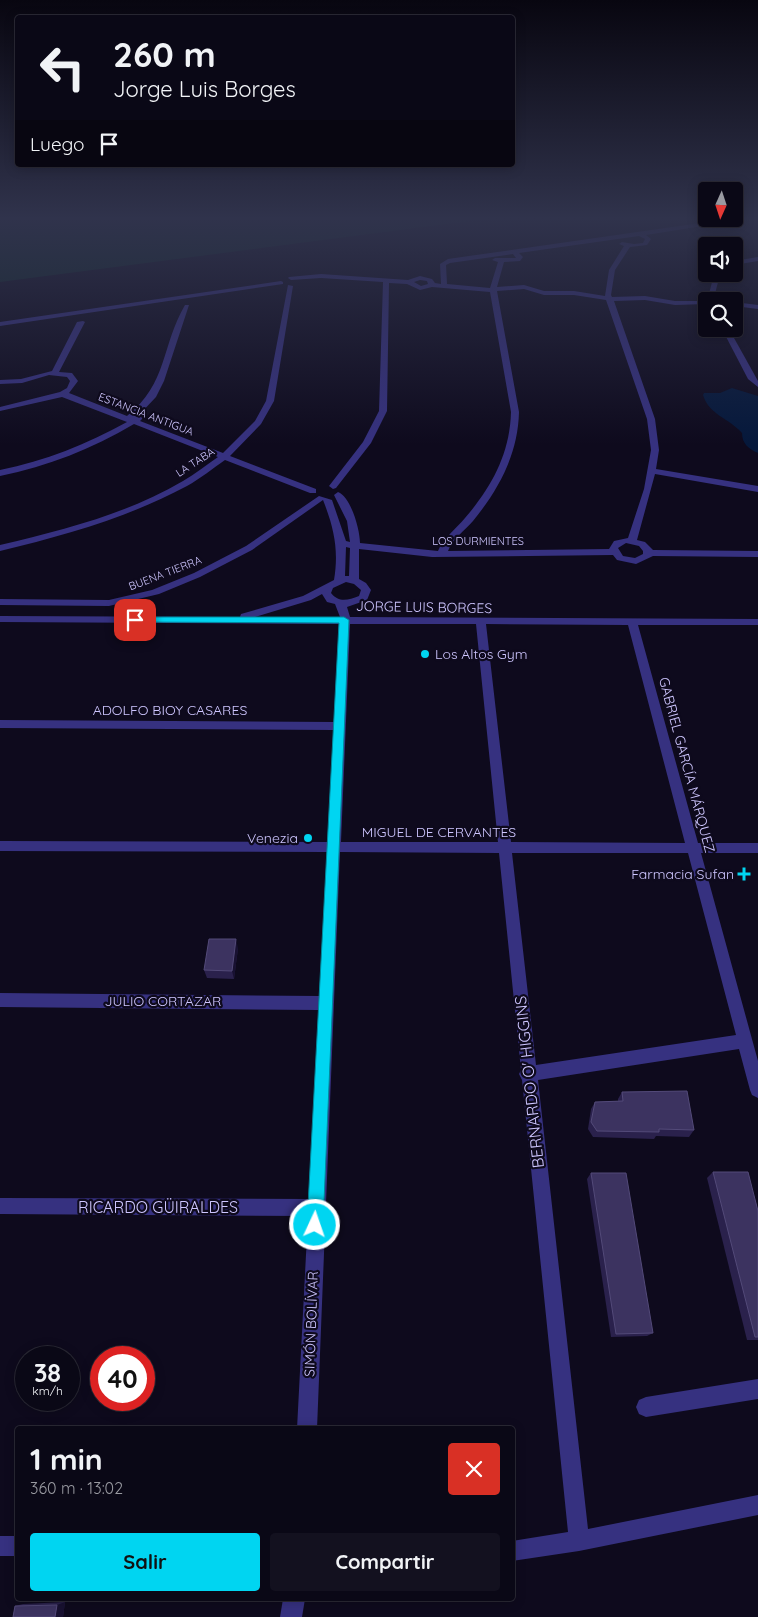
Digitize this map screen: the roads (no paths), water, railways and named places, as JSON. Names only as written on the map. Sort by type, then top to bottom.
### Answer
[{"type":"street","points":[[0,324],[204,293]]},
{"type":"street","name":"LA TABA","points":[[0,548],[68,532],[136,508],[186,483],[227,455],[258,422],[270,401],[285,293]]},
{"type":"street","points":[[363,598],[352,604],[340,604],[328,596],[327,589],[336,578],[343,544],[339,526],[319,494],[333,486],[367,443],[383,411],[386,293]]},
{"type":"street","points":[[442,554],[445,546],[486,498],[506,459],[515,428],[515,412],[493,293]]},
{"type":"street","points":[[547,293],[562,293]]},
{"type":"street","points":[[576,293],[609,300],[645,298],[675,303],[698,302]]},
{"type":"street","points":[[608,293],[609,300],[653,426],[655,450],[652,471],[632,541]]},
{"type":"street","points":[[0,473],[35,465],[80,450],[134,419],[156,393],[200,294]]},
{"type":"street","points":[[172,299],[178,304],[194,305]]},
{"type":"street","points":[[743,305],[758,307]]},
{"type":"street","points":[[55,373],[88,321],[97,316],[98,310]]},
{"type":"street","points":[[67,314],[70,320],[88,321]]},
{"type":"street","points":[[729,337],[752,379],[758,385]]},
{"type":"street","points":[[0,382],[22,381],[55,373],[72,377],[73,385],[67,392],[0,409]]},
{"type":"street","name":"ESTANCIA ANTIGUA","points":[[67,392],[227,455],[319,494]]},
{"type":"street","points":[[652,471],[758,489]]},
{"type":"street","points":[[333,486],[339,491],[338,495],[352,522],[356,546],[355,575],[366,590],[363,598],[344,620]]},
{"type":"street","name":"BUENA TIERRA","points":[[0,602],[109,603],[142,596],[197,575],[241,552],[319,494],[338,495]]},
{"type":"street","points":[[649,553],[642,544],[632,541],[617,543],[614,552],[620,558],[630,561],[641,560],[649,553],[758,554]]},
{"type":"street","name":"LOS DURMIENTES","points":[[343,544],[442,554],[614,552]]},
{"type":"street","points":[[229,620],[307,598],[336,578],[355,575]]},
{"type":"street","name":"SIMÓN BOLÍVAR","points":[[307,1426],[340,726],[344,609],[340,604]]},
{"type":"street","name":"JORGE LUIS BORGES","points":[[0,620],[758,622]]},
{"type":"street","name":"BERNARDO O' HIGGINS","points":[[481,622],[506,848],[527,1074],[579,1542]]},
{"type":"street","name":"GABRIEL GARCÍA MÁRQUEZ","points":[[632,622],[758,1090]]},
{"type":"street","name":"ADOLFO BIOY CASARES","points":[[0,724],[340,726]]},
{"type":"street","name":"MIGUEL DE CERVANTES","points":[[0,846],[758,848]]},
{"type":"street","name":"JULIO CORTAZAR","points":[[0,1000],[326,1003]]},
{"type":"street","points":[[527,1074],[744,1041]]},
{"type":"street","name":"RICARDO GÜIRALDES","points":[[0,1206],[316,1208]]},
{"type":"street","points":[[646,1407],[758,1389]]},
{"type":"street","points":[[515,1551],[579,1542],[758,1505]]},
{"type":"street","points":[[0,1546],[15,1546]]},
{"type":"street","points":[[291,1617],[294,1601]]},
{"type":"water","points":[[732,388],[758,396],[758,453],[747,446],[743,440],[742,433],[737,428],[710,407],[703,395],[704,393],[720,393]]},
{"type":"place","name":"Los Altos Gym","points":[[425,654]]},
{"type":"place","name":"Venezia","points":[[308,838]]},
{"type":"place","name":"Farmacia Sufan","points":[[744,874]]}]
